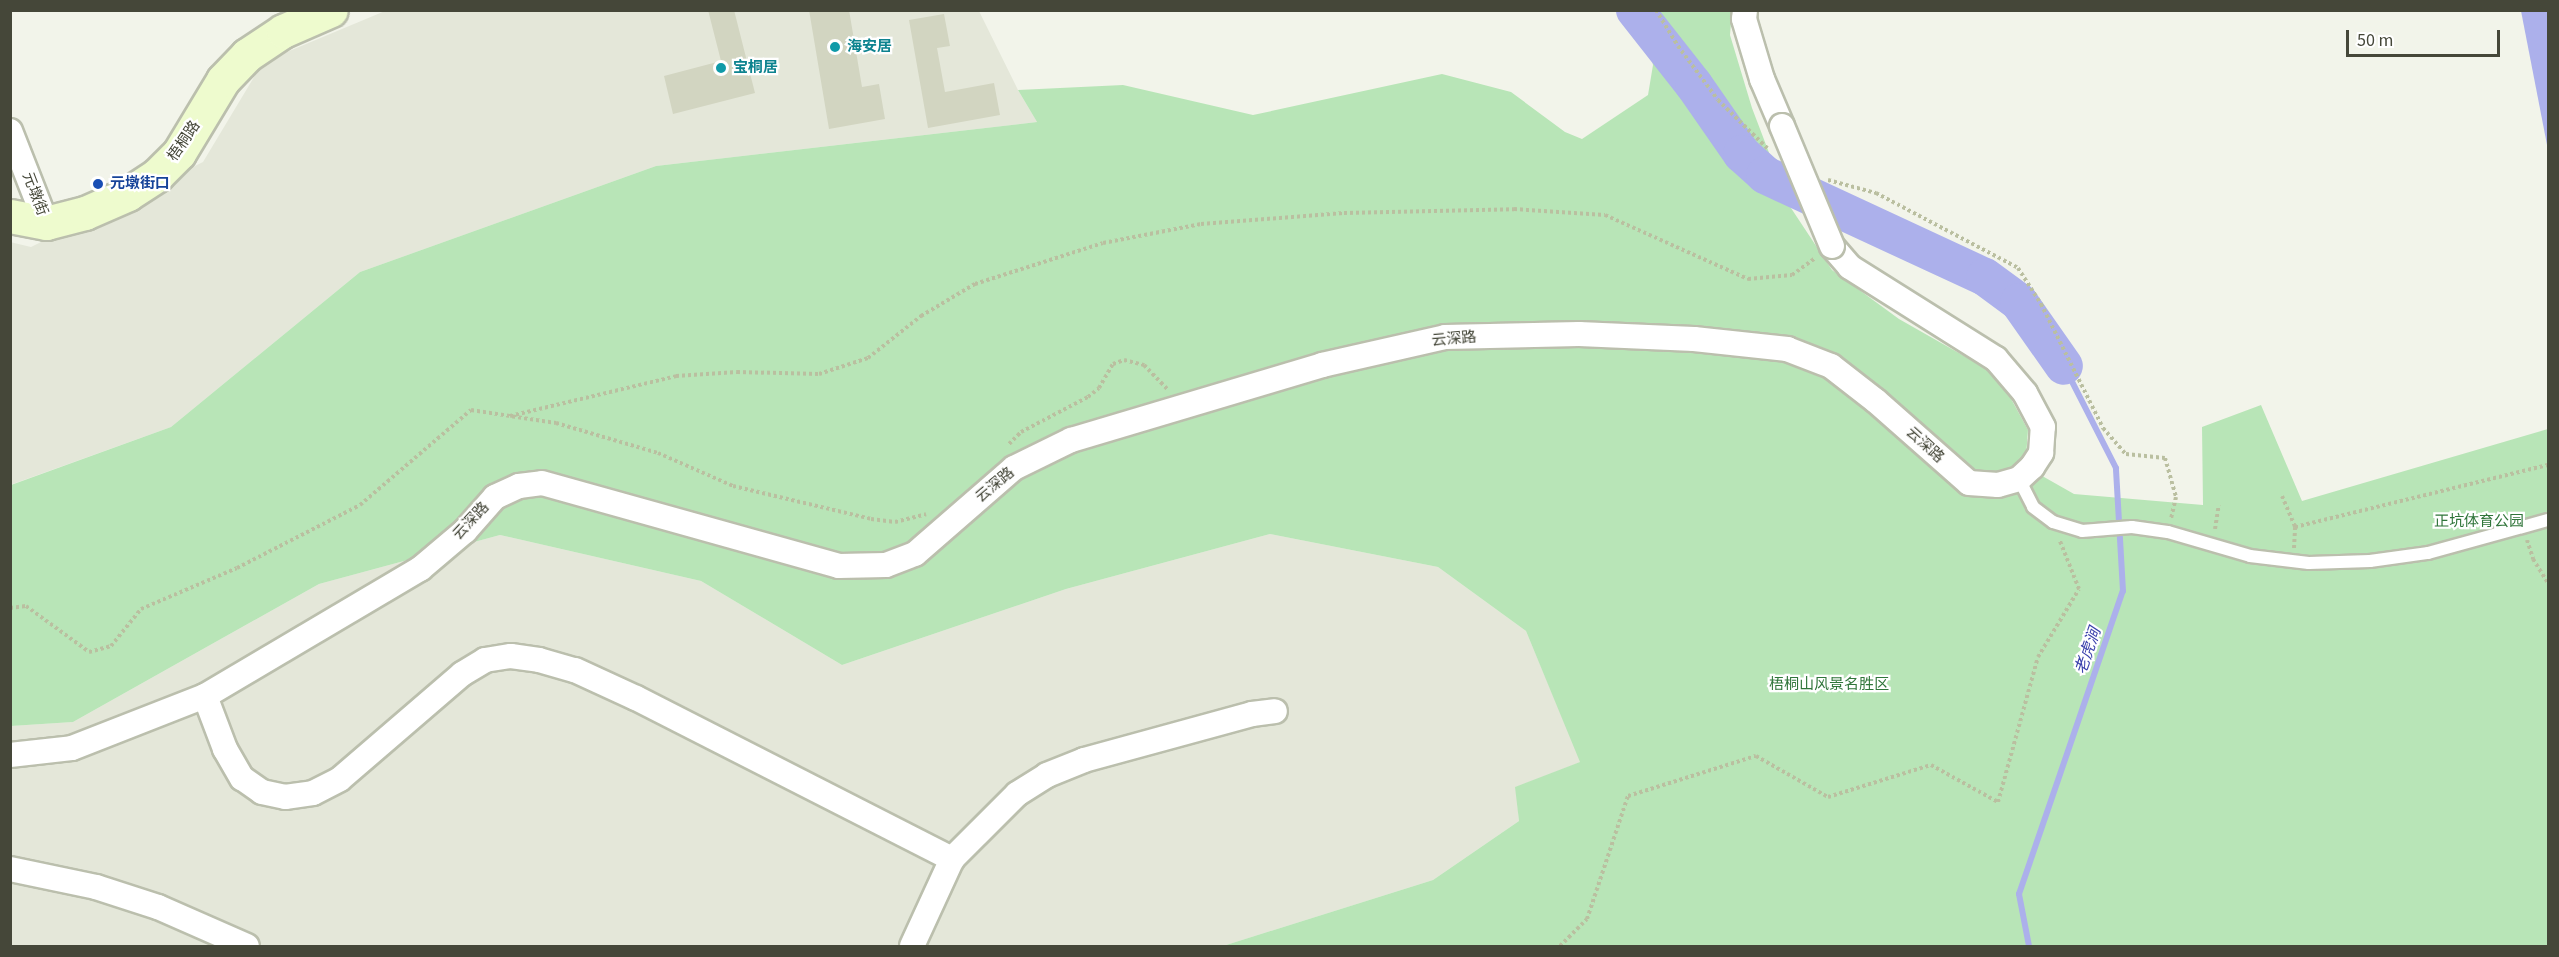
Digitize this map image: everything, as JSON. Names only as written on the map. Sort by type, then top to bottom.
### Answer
[{"type":"street","name":"梧桐路","points":[[10,216],[46,223],[85,213],[128,194],[157,176],[179,153],[223,80],[247,55],[283,31],[331,10]]},
{"type":"street","points":[[1745,10],[1744,19],[1762,79],[1832,246],[1850,267],[1996,359],[2025,393],[2043,427],[2041,453],[2032,467],[2019,479]]},
{"type":"street","name":"元墩街","points":[[10,131],[46,223]]},
{"type":"street","name":"云深路","points":[[10,755],[72,748],[205,696],[420,569],[465,531],[495,497],[519,486],[542,483],[839,566],[886,565],[915,554],[1014,468],[1071,440],[1322,365],[1444,338],[1613,336],[1694,339],[1787,350],[1831,366],[1876,401],[1969,483],[1998,485],[2019,479]]},
{"type":"street","points":[[205,696],[225,749],[242,778],[262,792],[285,797],[313,793],[339,779],[462,674],[485,660],[511,656],[539,660],[575,670],[636,698],[952,858]]},
{"type":"street","points":[[912,946],[952,858],[1017,794],[1047,775],[1084,760],[1252,714],[1275,711]]},
{"type":"street","points":[[10,869],[96,886],[158,907],[247,946]]},
{"type":"lane","points":[[2019,479],[2033,507],[2053,522],[2082,531],[2132,527],[2168,532],[2250,556],[2292,561],[2370,561],[2428,553],[2548,520]]},
{"type":"path","points":[[1656,10],[1678,46],[1718,100],[1773,152]]},
{"type":"path","points":[[1818,178],[1876,193],[2018,268],[2041,304],[2103,428],[2126,454],[2165,458],[2176,497],[2168,532]]},
{"type":"path","points":[[510,416],[539,407],[631,389],[676,376],[737,372],[819,374],[868,358],[921,316],[975,284],[1103,243],[1201,224],[1355,213],[1514,210],[1605,215],[1748,279],[1792,274],[1832,246]]},
{"type":"path","points":[[2295,527],[2548,465]]},
{"type":"path","points":[[2282,496],[2295,527],[2292,561]]},
{"type":"path","points":[[2213,545],[2219,505]]},
{"type":"path","points":[[1560,946],[1587,919],[1628,796],[1756,756],[1828,797],[1931,765],[1998,802],[2038,657],[2079,589],[2053,522]]},
{"type":"path","points":[[2523,528],[2533,559],[2548,583]]},
{"type":"shaded area","points":[[385,11],[979,11],[1018,90],[1037,122],[656,166],[360,272],[171,427],[10,485],[10,242],[31,247],[203,162],[263,62]]},
{"type":"shaded area","points":[[1270,534],[1438,567],[1526,631],[1581,762],[1516,787],[1519,821],[1433,880],[1223,946],[11,946],[11,726],[73,722],[319,584],[500,535],[701,581],[842,665],[1066,589]]},
{"type":"green space","name":"梧桐山风景名胜区","points":[[1641,11],[1732,11],[1730,35],[1752,108],[1789,205],[1832,270],[1899,319],[1987,369],[2009,395],[2028,430],[2026,457],[2037,473],[2074,494],[2203,505],[2202,427],[2261,405],[2302,501],[2548,429],[2548,946],[1223,946],[1433,880],[1519,821],[1515,787],[1580,762],[1526,631],[1438,567],[1270,534],[1066,589],[842,665],[701,581],[500,535],[319,584],[73,722],[11,726],[11,485],[171,427],[360,272],[656,166],[1037,122],[1018,90],[1123,85],[1253,115],[1442,74],[1511,92],[1565,132],[1582,139],[1648,95],[1653,65]]},
{"type":"water","points":[[2521,11],[2548,11],[2548,150]]},
{"type":"building","name":"宝桐居","points":[[708,10],[734,10],[755,93],[673,114],[664,76],[721,61]]},
{"type":"building","name":"海安居","points":[[809,10],[849,10],[862,87],[879,84],[885,119],[829,129]]},
{"type":"building","points":[[944,14],[950,46],[937,48],[945,92],[994,83],[1000,115],[928,128],[909,20]]},
{"type":"waterway","points":[[1635,10],[1694,85],[1742,154],[1765,175],[1985,277],[2019,302],[2064,366]]},
{"type":"waterway","name":"老虎涧","points":[[2029,946],[2019,894],[2123,591],[2116,468],[2064,366]]},
{"type":"place","name":"海安居","points":[[835,47]]},
{"type":"place","name":"宝桐居","points":[[721,68]]},
{"type":"place","name":"元墩街口","points":[[98,184]]},
{"type":"park label","name":"正坑体育公园","points":[[2479,522]]}]
